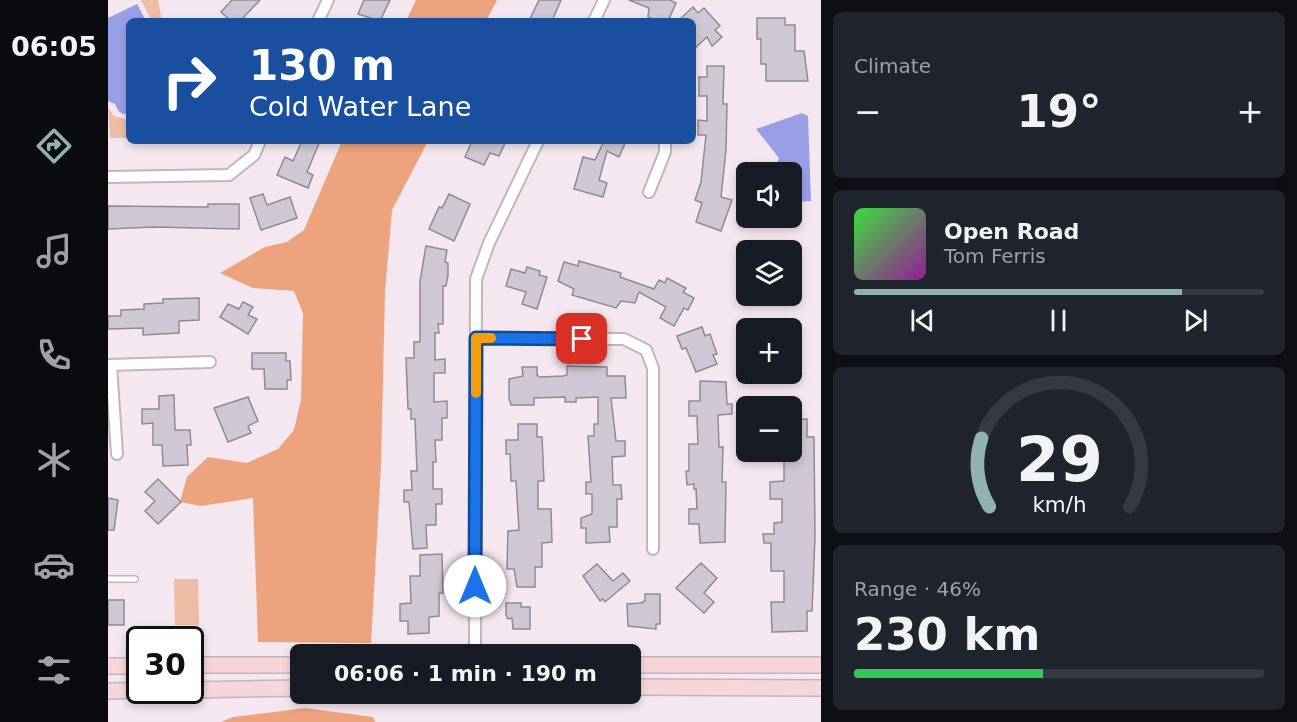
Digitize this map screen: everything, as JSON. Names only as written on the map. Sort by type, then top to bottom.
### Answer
[{"type":"main road","points":[[204,666],[290,665]]},
{"type":"main road","points":[[641,665],[821,665]]},
{"type":"main road","points":[[108,666],[126,666]]},
{"type":"main road","points":[[641,687],[821,688]]},
{"type":"main road","points":[[204,690],[290,688]]},
{"type":"main road","points":[[108,691],[126,691]]},
{"type":"street","points":[[319,18],[328,0]]},
{"type":"street","points":[[595,18],[603,0]]},
{"type":"street","points":[[108,177],[229,175],[254,155],[259,144]]},
{"type":"street","points":[[475,644],[476,279],[489,243],[536,144]]},
{"type":"street","points":[[649,192],[665,152],[665,144]]},
{"type":"street","points":[[476,338],[624,339],[646,350],[653,368],[654,549]]},
{"type":"street","points":[[117,454],[110,365],[210,362]]},
{"type":"lane","points":[[108,579],[135,579]]},
{"type":"shaded area","points":[[141,0],[158,0],[161,18],[150,18]]},
{"type":"shaded area","points":[[416,0],[497,0],[488,18],[407,18]]},
{"type":"shaded area","points":[[108,108],[114,116],[126,119],[126,138],[110,138]]},
{"type":"shaded area","points":[[341,144],[426,144],[392,210],[385,292],[381,466],[371,643],[258,642],[253,498],[201,506],[180,502],[187,477],[208,457],[247,463],[278,449],[294,430],[301,400],[303,313],[294,291],[253,288],[220,273],[265,247],[287,242],[304,230]]},
{"type":"shaded area","points":[[174,579],[198,579],[199,625],[175,625]]},
{"type":"shaded area","points":[[305,708],[373,717],[375,722],[221,722],[233,717]]},
{"type":"water","points":[[137,4],[144,18],[126,18],[126,114],[120,112],[115,104],[108,101],[108,18]]},
{"type":"water","points":[[802,113],[808,116],[811,201],[802,201],[802,162],[778,162],[779,158],[756,129]]},
{"type":"building","points":[[232,0],[260,0],[243,18],[228,18],[221,12]]},
{"type":"building","points":[[364,0],[390,0],[381,18],[371,18],[358,14]]},
{"type":"building","points":[[539,0],[561,0],[553,18],[530,18]]},
{"type":"building","points":[[629,0],[670,0],[676,3],[669,18],[648,17],[649,8]]},
{"type":"building","points":[[693,7],[698,13],[704,8],[720,26],[715,30],[722,37],[712,46],[707,37],[696,47],[696,18],[681,18]]},
{"type":"building","points":[[757,18],[785,18],[785,25],[795,25],[795,51],[804,51],[808,81],[766,81],[766,64],[761,64],[761,39],[757,39]]},
{"type":"building","points":[[707,66],[724,66],[723,104],[727,104],[726,150],[721,197],[732,200],[721,231],[696,222],[702,203],[695,200],[701,182],[706,135],[698,135],[698,120],[707,121],[707,96],[699,96],[699,77],[707,77]]},
{"type":"building","points":[[301,144],[319,144],[307,172],[313,175],[308,188],[277,175],[285,157],[293,161]]},
{"type":"building","points":[[471,144],[505,144],[499,156],[490,153],[484,165],[465,157]]},
{"type":"building","points":[[603,144],[625,144],[619,157],[607,151],[599,180],[607,183],[603,197],[574,189],[583,157],[595,160]]},
{"type":"building","points":[[263,194],[267,205],[290,197],[297,218],[261,230],[250,198]]},
{"type":"building","points":[[449,194],[470,204],[454,241],[429,229],[439,207],[442,208]]},
{"type":"building","points":[[208,204],[239,204],[239,229],[154,227],[108,229],[108,206],[208,207]]},
{"type":"building","points":[[426,246],[447,250],[445,262],[448,263],[448,275],[446,286],[443,286],[443,324],[438,324],[439,333],[435,333],[435,360],[445,359],[445,373],[434,373],[434,402],[447,401],[447,418],[442,418],[442,440],[435,440],[436,462],[433,462],[433,489],[442,489],[442,504],[436,504],[436,525],[426,525],[427,548],[413,549],[409,502],[404,502],[404,490],[412,490],[411,471],[417,471],[415,419],[411,419],[411,409],[408,409],[406,358],[414,358],[414,342],[420,342],[420,281]]},
{"type":"building","points":[[579,261],[621,273],[620,277],[654,289],[659,280],[665,283],[667,278],[686,288],[683,292],[694,298],[688,310],[684,308],[674,326],[660,318],[666,307],[639,292],[635,303],[621,301],[616,308],[572,295],[574,289],[558,281],[564,262],[578,266]]},
{"type":"building","points":[[527,267],[540,271],[539,275],[547,277],[537,309],[522,304],[526,292],[506,286],[511,269],[525,273]]},
{"type":"building","points":[[199,298],[199,320],[179,321],[179,333],[143,335],[143,328],[108,329],[108,316],[121,316],[121,310],[144,309],[144,304],[163,303],[163,299]]},
{"type":"building","points":[[243,302],[253,307],[248,315],[257,319],[248,334],[220,317],[228,304],[239,309]]},
{"type":"building","points":[[702,327],[705,336],[710,334],[717,354],[713,355],[717,364],[696,372],[686,348],[682,349],[677,336]]},
{"type":"building","points":[[252,353],[286,353],[286,361],[290,361],[291,380],[287,380],[287,389],[265,389],[264,369],[252,369]]},
{"type":"building","points":[[567,366],[607,367],[607,376],[625,376],[626,398],[611,398],[616,441],[625,441],[625,456],[612,457],[613,485],[621,485],[622,499],[617,499],[617,527],[609,527],[610,542],[586,543],[586,528],[581,528],[581,518],[592,514],[592,494],[586,494],[586,482],[591,482],[588,436],[594,436],[594,424],[598,424],[598,397],[576,398],[576,402],[565,402],[565,397],[534,398],[534,405],[511,405],[509,398],[509,379],[523,376],[522,367],[537,367],[537,375],[540,377],[567,375]]},
{"type":"building","points":[[700,381],[726,382],[727,404],[732,404],[732,414],[718,415],[719,447],[723,447],[722,482],[726,482],[725,542],[700,543],[699,524],[689,524],[689,509],[697,509],[694,484],[687,485],[689,444],[698,444],[697,416],[689,416],[689,401],[700,401]]},
{"type":"building","points":[[174,395],[175,430],[190,430],[191,445],[187,445],[188,465],[163,466],[162,445],[153,445],[153,423],[142,424],[142,409],[159,409],[159,396]]},
{"type":"building","points":[[248,397],[258,421],[248,426],[251,433],[228,442],[214,408]]},
{"type":"building","points":[[802,419],[807,419],[807,437],[814,437],[815,537],[812,611],[807,611],[807,631],[772,632],[771,602],[784,602],[784,571],[771,571],[771,543],[764,543],[763,534],[774,534],[774,523],[782,522],[782,499],[770,499],[770,482],[784,481],[784,462],[802,462]]},
{"type":"building","points":[[518,424],[537,424],[537,437],[542,437],[544,481],[538,481],[538,509],[551,509],[552,542],[542,543],[542,567],[535,567],[535,587],[517,587],[514,569],[507,569],[508,531],[519,530],[516,481],[511,481],[510,454],[506,454],[506,440],[518,440]]},
{"type":"building","points":[[158,479],[181,502],[158,524],[145,511],[155,501],[145,492]]},
{"type":"building","points":[[108,498],[118,500],[114,530],[108,530]]},
{"type":"building","points":[[442,554],[443,593],[439,593],[439,616],[429,617],[429,633],[408,634],[408,621],[400,621],[400,604],[411,603],[410,576],[420,576],[420,555]]},
{"type":"building","points":[[701,563],[717,578],[704,593],[714,602],[704,613],[676,588]]},
{"type":"building","points":[[597,564],[613,581],[623,573],[630,581],[605,602],[603,599],[600,601],[583,576]]},
{"type":"building","points":[[645,594],[660,594],[660,624],[656,624],[656,629],[628,626],[627,604],[645,601]]},
{"type":"building","points":[[108,600],[124,600],[124,625],[108,625]]},
{"type":"building","points":[[506,603],[521,603],[521,607],[530,607],[530,629],[513,629],[512,618],[508,619],[506,615]]},
{"type":"slow traffic","points":[[476,393],[476,338],[491,338]]},
{"type":"route","points":[[475,586],[476,338],[582,339]]}]
